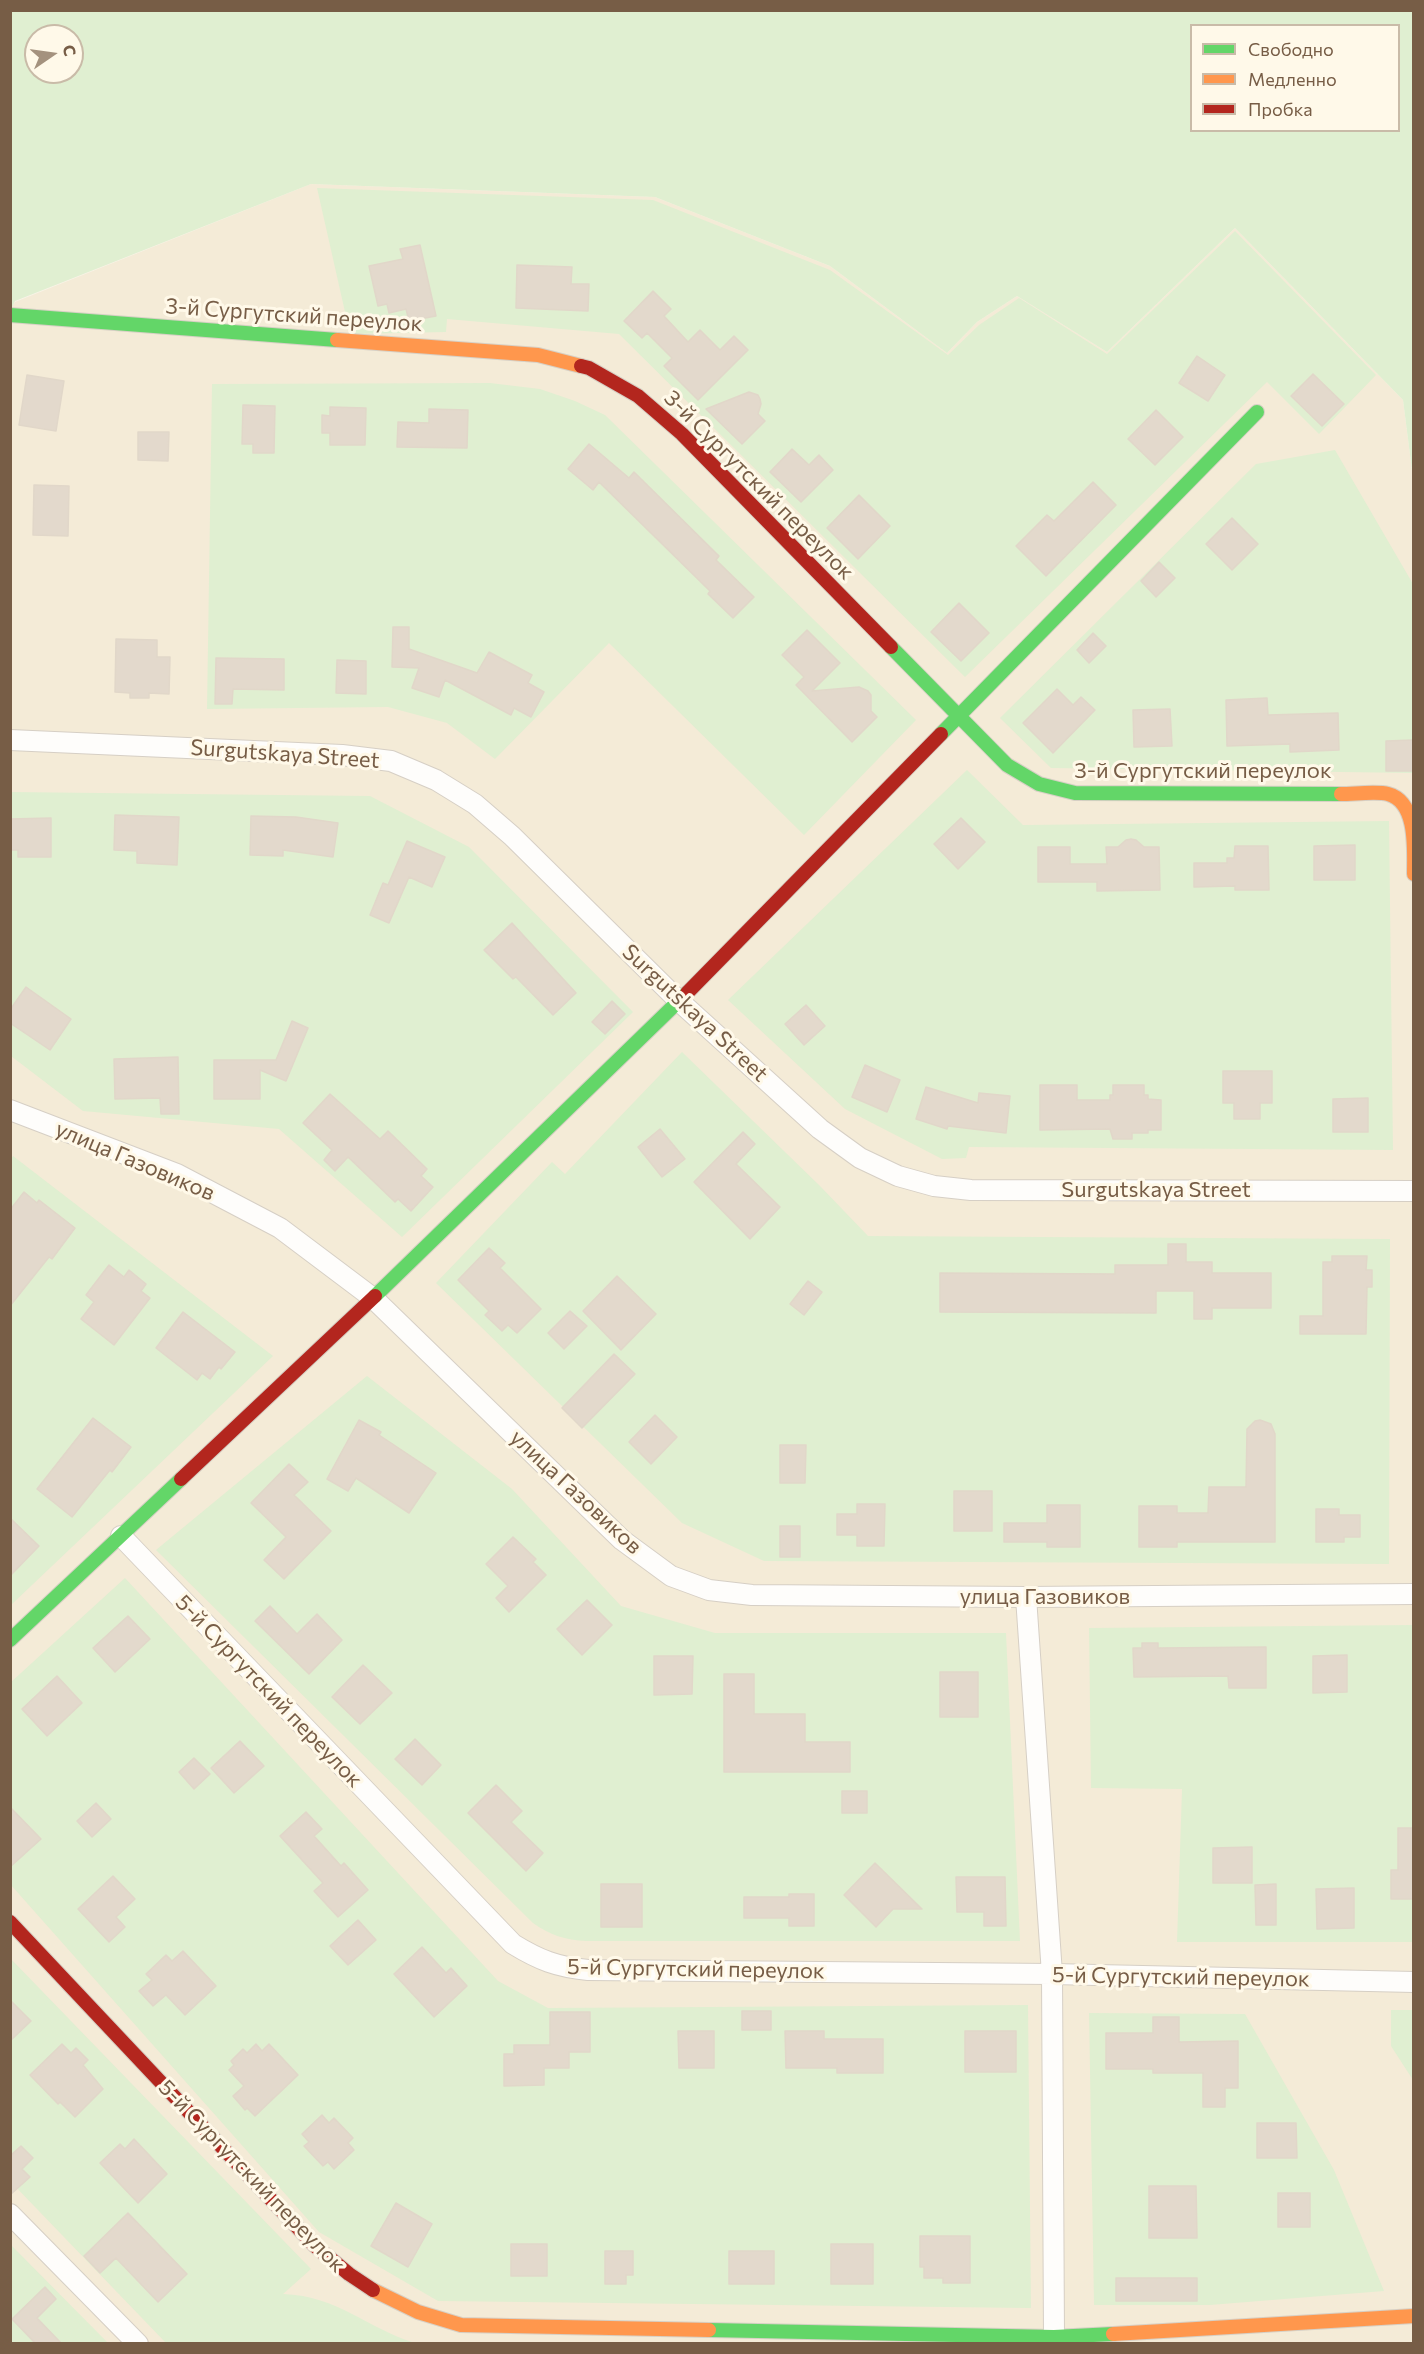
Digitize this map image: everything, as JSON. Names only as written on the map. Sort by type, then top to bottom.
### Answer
[{"type":"street","name":"3-й Сургутский переулок","points":[[10,315],[538,354],[589,368],[638,396],[682,434],[957,716],[1007,765],[1030,781],[1053,789],[1075,793],[1377,792],[1389,794],[1400,800],[1408,810],[1412,824],[1413,874]]},
{"type":"street","points":[[10,1640],[373,1298],[679,1000],[1257,412]]},
{"type":"street","name":"Surgutskaya Street","points":[[10,740],[342,755],[391,761],[436,780],[475,804],[512,836],[679,1000],[819,1129],[860,1158],[898,1176],[934,1186],[971,1190],[1413,1191]]},
{"type":"street","name":"улица Газовиков","points":[[10,1110],[177,1174],[280,1228],[373,1298],[622,1540],[671,1576],[709,1590],[752,1595],[1026,1598],[1413,1594]]},
{"type":"street","name":"5-й Сургутский переулок","points":[[121,1536],[513,1944],[536,1958],[562,1967],[588,1970],[1052,1974],[1413,1982]]},
{"type":"street","points":[[1026,1598],[1052,1974],[1054,2337]]},
{"type":"street","name":"5-й Сургутский переулок","points":[[10,1922],[314,2245],[347,2274],[382,2297],[421,2314],[461,2325],[1054,2337],[1413,2316]]},
{"type":"street","points":[[10,2214],[138,2343]]},
{"type":"shaded area","points":[[311,184],[655,197],[830,266],[947,353],[977,322],[1017,296],[1107,352],[1235,228],[1403,400],[1413,478],[1413,2343],[11,2344],[10,310],[15,302]]},
{"type":"green space","points":[[11,11],[1413,11],[1413,478],[1403,400],[1235,228],[1107,352],[1017,296],[977,322],[947,353],[830,266],[655,197],[311,184],[15,301],[11,310]]},
{"type":"green space","points":[[317,188],[653,200],[830,270],[948,355],[979,325],[1019,298],[1107,354],[1235,231],[1376,375],[1319,434],[1267,382],[965,677],[619,334],[447,319],[446,332],[350,334]]},
{"type":"green space","points":[[490,383],[540,389],[575,401],[605,415],[916,720],[804,835],[609,643],[495,759],[447,723],[388,707],[207,709],[212,384]]},
{"type":"green space","points":[[1335,450],[1413,584],[1413,773],[1051,768],[1000,718],[1256,464]]},
{"type":"green space","points":[[967,770],[1023,825],[1389,821],[1393,1150],[969,1147],[966,1158],[942,1159],[845,1109],[728,1000]]},
{"type":"green space","points":[[10,792],[370,796],[469,847],[633,1012],[402,1237],[279,1129],[83,1111],[11,1056]]},
{"type":"green space","points":[[682,1052],[868,1236],[1390,1239],[1389,1564],[764,1561],[682,1523],[436,1283],[552,1162],[565,1174]]},
{"type":"green space","points":[[13,1156],[273,1356],[11,1605],[10,1161]]},
{"type":"green space","points":[[367,1376],[512,1489],[621,1606],[715,1633],[1006,1633],[1020,1941],[586,1941],[558,1936],[533,1923],[156,1550]]},
{"type":"green space","points":[[125,1578],[498,1981],[548,2008],[1028,2005],[1031,2308],[438,2301],[319,2232],[11,1885],[10,1683]]},
{"type":"green space","points":[[1413,1625],[1413,1942],[1177,1942],[1182,1789],[1091,1788],[1089,1628]]},
{"type":"green space","points":[[10,1958],[311,2269],[283,2294],[320,2300],[415,2343],[166,2343],[11,2182]]},
{"type":"green space","points":[[1391,2010],[1413,2010],[1413,2080],[1391,2046]]},
{"type":"green space","points":[[1089,2013],[1245,2014],[1334,2170],[1384,2291],[1210,2305],[1094,2305]]},
{"type":"green space","points":[[10,2244],[108,2343],[11,2343]]},
{"type":"building","points":[[420,245],[436,316],[409,321],[406,309],[389,313],[387,304],[378,306],[369,266],[403,259],[400,249]]},
{"type":"building","points":[[517,265],[572,267],[571,284],[589,284],[588,311],[516,308]]},
{"type":"building","points":[[653,291],[671,309],[664,316],[688,342],[700,330],[720,350],[734,336],[748,350],[698,400],[664,366],[672,358],[647,333],[642,338],[624,321]]},
{"type":"building","points":[[1197,356],[1225,375],[1208,401],[1179,383]]},
{"type":"building","points":[[1313,374],[1344,404],[1322,426],[1291,396]]},
{"type":"building","points":[[27,375],[64,381],[56,431],[19,425]]},
{"type":"building","points":[[749,392],[758,395],[761,404],[758,414],[765,421],[742,444],[706,409]]},
{"type":"building","points":[[243,405],[275,406],[274,453],[253,453],[253,444],[242,444]]},
{"type":"building","points":[[330,407],[366,408],[365,445],[330,445],[330,433],[322,433],[322,415],[330,416]]},
{"type":"building","points":[[429,409],[468,410],[467,448],[397,447],[398,422],[429,423]]},
{"type":"building","points":[[1156,410],[1183,437],[1155,465],[1128,439]]},
{"type":"building","points":[[138,432],[169,432],[168,461],[138,460]]},
{"type":"building","points":[[589,444],[629,478],[634,472],[719,556],[716,560],[754,597],[733,618],[708,594],[710,591],[599,482],[593,490],[568,469]]},
{"type":"building","points":[[792,449],[809,465],[819,455],[833,470],[801,502],[770,472]]},
{"type":"building","points":[[1093,482],[1116,505],[1046,576],[1016,546],[1047,515],[1054,521]]},
{"type":"building","points":[[34,485],[69,486],[68,536],[33,535]]},
{"type":"building","points":[[859,495],[890,526],[858,559],[827,528]]},
{"type":"building","points":[[1232,518],[1258,544],[1232,570],[1206,544]]},
{"type":"building","points":[[1159,562],[1175,578],[1156,597],[1141,581]]},
{"type":"building","points":[[959,603],[989,633],[961,661],[931,632]]},
{"type":"building","points":[[393,627],[409,627],[409,649],[477,673],[489,652],[532,675],[528,683],[544,692],[531,717],[514,708],[511,715],[445,680],[439,697],[412,688],[419,668],[392,667]]},
{"type":"building","points":[[807,630],[840,663],[812,691],[859,687],[871,695],[871,711],[877,717],[852,742],[796,685],[804,677],[782,655]]},
{"type":"building","points":[[1093,633],[1106,646],[1089,663],[1077,650]]},
{"type":"building","points":[[116,639],[157,640],[157,657],[170,657],[169,694],[149,693],[149,698],[130,698],[130,693],[115,692]]},
{"type":"building","points":[[216,658],[284,659],[284,690],[233,689],[232,704],[215,704]]},
{"type":"building","points":[[337,660],[366,661],[366,694],[336,693]]},
{"type":"building","points":[[1057,689],[1073,705],[1081,697],[1095,710],[1053,753],[1023,723]]},
{"type":"building","points":[[1267,698],[1268,715],[1338,713],[1339,750],[1290,752],[1290,744],[1227,746],[1226,700]]},
{"type":"building","points":[[1170,709],[1172,746],[1134,747],[1133,710]]},
{"type":"building","points":[[1413,740],[1413,771],[1386,771],[1386,741]]},
{"type":"building","points":[[115,815],[179,817],[177,865],[137,863],[137,851],[114,850]]},
{"type":"building","points":[[251,816],[296,817],[338,823],[333,857],[283,850],[283,856],[250,855]]},
{"type":"building","points":[[51,818],[51,857],[18,857],[18,850],[10,850],[10,819]]},
{"type":"building","points":[[961,818],[985,842],[958,869],[934,844]]},
{"type":"building","points":[[1131,839],[1144,847],[1159,847],[1160,890],[1097,891],[1097,882],[1038,882],[1038,847],[1070,847],[1070,864],[1107,864],[1106,847],[1118,847]]},
{"type":"building","points":[[407,841],[445,857],[432,887],[409,877],[389,923],[370,915],[383,883],[388,885]]},
{"type":"building","points":[[1355,845],[1355,880],[1314,880],[1314,846]]},
{"type":"building","points":[[1235,846],[1268,846],[1269,890],[1235,890],[1235,886],[1194,887],[1194,863],[1227,863],[1227,858],[1234,858]]},
{"type":"building","points":[[512,923],[576,993],[553,1015],[516,977],[513,979],[484,950]]},
{"type":"building","points":[[26,987],[71,1019],[50,1050],[10,1023],[10,1010]]},
{"type":"building","points":[[612,1001],[625,1014],[605,1034],[592,1022]]},
{"type":"building","points":[[806,1005],[825,1026],[804,1045],[785,1024]]},
{"type":"building","points":[[292,1021],[308,1028],[286,1081],[260,1070],[260,1099],[214,1099],[214,1060],[276,1060]]},
{"type":"building","points":[[178,1057],[179,1114],[161,1114],[160,1098],[115,1099],[114,1059]]},
{"type":"building","points":[[865,1065],[900,1080],[887,1112],[852,1097]]},
{"type":"building","points":[[1223,1071],[1272,1071],[1272,1103],[1260,1103],[1260,1119],[1234,1119],[1234,1103],[1223,1103]]},
{"type":"building","points":[[1040,1085],[1077,1085],[1077,1100],[1110,1100],[1110,1095],[1113,1095],[1113,1085],[1144,1085],[1144,1095],[1148,1095],[1148,1099],[1161,1100],[1161,1130],[1132,1133],[1132,1139],[1113,1139],[1110,1129],[1040,1130]]},
{"type":"building","points":[[926,1087],[978,1103],[979,1093],[1010,1096],[1006,1133],[948,1126],[947,1129],[916,1119]]},
{"type":"building","points":[[330,1094],[380,1139],[388,1131],[427,1169],[421,1176],[433,1187],[411,1211],[398,1199],[395,1202],[348,1157],[335,1171],[324,1160],[332,1150],[303,1123]]},
{"type":"building","points":[[1368,1098],[1368,1132],[1333,1132],[1333,1099]]},
{"type":"building","points":[[660,1129],[685,1159],[662,1177],[638,1147]]},
{"type":"building","points":[[743,1132],[755,1144],[736,1164],[780,1207],[750,1239],[694,1182]]},
{"type":"building","points":[[24,1192],[37,1203],[39,1200],[75,1228],[52,1259],[49,1257],[10,1306],[10,1210]]},
{"type":"building","points":[[1168,1244],[1186,1244],[1186,1262],[1212,1262],[1212,1273],[1271,1273],[1271,1308],[1212,1308],[1212,1319],[1194,1319],[1194,1291],[1156,1291],[1156,1313],[940,1312],[940,1273],[1115,1274],[1115,1265],[1168,1265]]},
{"type":"building","points":[[489,1248],[505,1263],[500,1268],[541,1309],[517,1333],[508,1325],[502,1331],[485,1315],[489,1311],[458,1280]]},
{"type":"building","points":[[1332,1256],[1367,1256],[1366,1270],[1372,1270],[1372,1287],[1367,1287],[1366,1334],[1300,1334],[1300,1316],[1323,1316],[1323,1262],[1332,1262]]},
{"type":"building","points":[[109,1265],[124,1277],[129,1270],[146,1284],[141,1291],[150,1298],[114,1345],[81,1319],[94,1302],[86,1295]]},
{"type":"building","points":[[617,1276],[656,1314],[621,1350],[583,1311]]},
{"type":"building","points":[[808,1281],[822,1292],[804,1315],[790,1304]]},
{"type":"building","points":[[570,1311],[587,1326],[564,1349],[548,1333]]},
{"type":"building","points":[[183,1312],[235,1352],[210,1379],[202,1373],[197,1380],[156,1348]]},
{"type":"building","points":[[614,1354],[635,1374],[582,1428],[562,1408]]},
{"type":"building","points":[[655,1415],[677,1437],[651,1464],[629,1442]]},
{"type":"building","points":[[93,1418],[131,1447],[72,1517],[37,1489]]},
{"type":"building","points":[[359,1420],[381,1432],[379,1435],[436,1473],[409,1513],[356,1478],[348,1491],[327,1479]]},
{"type":"building","points":[[1260,1420],[1271,1424],[1275,1434],[1275,1542],[1177,1542],[1177,1547],[1139,1547],[1139,1506],[1177,1506],[1177,1513],[1208,1513],[1209,1487],[1246,1487],[1247,1429],[1255,1421]]},
{"type":"building","points":[[780,1445],[806,1445],[805,1483],[780,1483]]},
{"type":"building","points":[[289,1464],[308,1482],[294,1495],[331,1531],[284,1579],[264,1560],[286,1537],[251,1503]]},
{"type":"building","points":[[954,1491],[992,1491],[992,1531],[954,1531]]},
{"type":"building","points":[[857,1504],[885,1504],[884,1546],[857,1546],[857,1535],[837,1535],[837,1514],[857,1514]]},
{"type":"building","points":[[1047,1505],[1080,1505],[1080,1547],[1047,1547],[1047,1542],[1004,1542],[1004,1523],[1047,1523]]},
{"type":"building","points":[[1316,1509],[1339,1509],[1339,1515],[1360,1515],[1360,1537],[1344,1537],[1344,1542],[1316,1542]]},
{"type":"building","points":[[10,1518],[39,1546],[10,1576]]},
{"type":"building","points":[[780,1526],[800,1526],[800,1557],[780,1557]]},
{"type":"building","points":[[513,1537],[536,1559],[533,1562],[546,1575],[509,1612],[496,1598],[508,1586],[486,1564]]},
{"type":"building","points":[[587,1600],[612,1625],[582,1655],[557,1629]]},
{"type":"building","points":[[270,1606],[297,1634],[317,1614],[342,1640],[309,1674],[255,1621]]},
{"type":"building","points":[[128,1616],[150,1639],[115,1672],[93,1648]]},
{"type":"building","points":[[1142,1643],[1158,1643],[1158,1648],[1266,1647],[1266,1688],[1229,1688],[1228,1676],[1134,1677],[1133,1648],[1142,1648]]},
{"type":"building","points":[[1347,1655],[1347,1692],[1313,1693],[1313,1656]]},
{"type":"building","points":[[654,1656],[693,1656],[692,1694],[654,1695]]},
{"type":"building","points":[[363,1665],[392,1693],[360,1724],[332,1697]]},
{"type":"building","points":[[940,1672],[978,1672],[978,1717],[940,1717]]},
{"type":"building","points":[[724,1674],[754,1674],[754,1714],[805,1714],[805,1742],[850,1742],[850,1772],[724,1772]]},
{"type":"building","points":[[57,1676],[82,1703],[47,1736],[22,1709]]},
{"type":"building","points":[[415,1739],[441,1765],[422,1785],[395,1759]]},
{"type":"building","points":[[240,1741],[264,1766],[234,1793],[211,1768]]},
{"type":"building","points":[[194,1758],[210,1774],[194,1789],[179,1772]]},
{"type":"building","points":[[496,1785],[522,1811],[511,1822],[543,1853],[526,1871],[468,1813]]},
{"type":"building","points":[[842,1791],[867,1791],[867,1813],[842,1813]]},
{"type":"building","points":[[96,1803],[111,1819],[92,1837],[77,1821]]},
{"type":"building","points":[[10,1807],[41,1839],[10,1867]]},
{"type":"building","points":[[306,1812],[322,1829],[314,1836],[341,1866],[344,1863],[368,1890],[338,1917],[314,1891],[323,1883],[280,1836]]},
{"type":"building","points":[[1398,1828],[1413,1828],[1413,1899],[1391,1899],[1391,1870],[1398,1870]]},
{"type":"building","points":[[1252,1847],[1252,1883],[1213,1883],[1213,1848]]},
{"type":"building","points":[[875,1863],[922,1909],[893,1909],[876,1927],[844,1895]]},
{"type":"building","points":[[113,1876],[135,1899],[116,1917],[125,1927],[109,1942],[78,1909]]},
{"type":"building","points":[[956,1877],[1005,1877],[1006,1926],[984,1926],[984,1912],[957,1912]]},
{"type":"building","points":[[601,1884],[642,1884],[642,1927],[601,1927]]},
{"type":"building","points":[[1276,1884],[1276,1925],[1256,1925],[1255,1885]]},
{"type":"building","points":[[1354,1888],[1354,1928],[1317,1929],[1316,1889]]},
{"type":"building","points":[[789,1894],[814,1894],[814,1926],[789,1926],[789,1918],[744,1918],[744,1897],[789,1897]]},
{"type":"building","points":[[358,1920],[376,1940],[348,1965],[330,1946]]},
{"type":"building","points":[[422,1947],[446,1973],[451,1968],[467,1986],[434,2017],[394,1974]]},
{"type":"building","points":[[183,1951],[216,1986],[185,2015],[166,1995],[153,2006],[139,1991],[152,1980],[146,1974],[166,1955],[172,1961]]},
{"type":"building","points":[[10,2000],[31,2021],[10,2041]]},
{"type":"building","points":[[742,2011],[771,2011],[771,2030],[742,2030]]},
{"type":"building","points":[[550,2012],[590,2012],[590,2052],[569,2052],[569,2068],[544,2068],[544,2085],[504,2086],[504,2054],[514,2054],[514,2045],[550,2045]]},
{"type":"building","points":[[1153,2017],[1179,2017],[1179,2042],[1238,2041],[1238,2088],[1225,2088],[1225,2107],[1203,2107],[1203,2073],[1153,2073],[1153,2069],[1106,2069],[1106,2033],[1153,2033]]},
{"type":"building","points":[[678,2031],[714,2031],[714,2068],[679,2068]]},
{"type":"building","points":[[785,2031],[824,2031],[824,2039],[883,2039],[883,2073],[837,2073],[837,2068],[786,2068]]},
{"type":"building","points":[[965,2031],[1016,2031],[1016,2072],[965,2072]]},
{"type":"building","points":[[62,2044],[71,2053],[76,2048],[88,2060],[83,2065],[103,2089],[75,2117],[60,2102],[58,2104],[30,2075]]},
{"type":"building","points":[[256,2044],[262,2051],[269,2044],[298,2075],[255,2116],[247,2108],[245,2110],[233,2096],[244,2086],[229,2070],[234,2065],[231,2061],[243,2049],[247,2053]]},
{"type":"building","points":[[322,2115],[329,2123],[334,2118],[353,2138],[348,2143],[354,2150],[334,2169],[328,2162],[323,2166],[304,2146],[309,2142],[302,2134]]},
{"type":"building","points":[[1257,2123],[1296,2123],[1297,2158],[1257,2158]]},
{"type":"building","points":[[134,2139],[167,2174],[138,2203],[100,2163],[120,2144],[125,2149]]},
{"type":"building","points":[[21,2146],[33,2158],[22,2169],[30,2177],[10,2195],[10,2156]]},
{"type":"building","points":[[1149,2186],[1196,2186],[1197,2238],[1149,2238]]},
{"type":"building","points":[[1278,2193],[1310,2193],[1310,2227],[1278,2227]]},
{"type":"building","points":[[396,2203],[432,2224],[408,2267],[371,2246]]},
{"type":"building","points":[[128,2213],[187,2274],[158,2302],[116,2258],[100,2273],[84,2256]]},
{"type":"building","points":[[920,2236],[970,2236],[970,2283],[943,2283],[943,2278],[924,2278],[924,2267],[920,2267]]},
{"type":"building","points":[[511,2244],[547,2244],[547,2276],[511,2276]]},
{"type":"building","points":[[831,2244],[873,2244],[873,2284],[831,2284]]},
{"type":"building","points":[[605,2251],[633,2251],[633,2275],[626,2275],[626,2284],[605,2284]]},
{"type":"building","points":[[729,2251],[774,2251],[774,2284],[729,2284]]},
{"type":"building","points":[[1116,2278],[1197,2278],[1197,2301],[1116,2301]]},
{"type":"building","points":[[45,2287],[56,2299],[37,2318],[61,2343],[35,2343],[12,2319]]},
{"type":"traffic: fast","points":[[10,315],[337,340]]},
{"type":"traffic: fast","points":[[941,734],[1257,412]]},
{"type":"traffic: fast","points":[[891,647],[1007,765],[1039,784],[1075,793],[1341,794]]},
{"type":"traffic: fast","points":[[375,1296],[687,993]]},
{"type":"traffic: fast","points":[[10,1640],[181,1479]]},
{"type":"traffic: fast","points":[[709,2330],[1054,2337],[1113,2334]]},
{"type":"traffic: slow","points":[[337,340],[538,355],[581,366]]},
{"type":"traffic: slow","points":[[1341,794],[1383,793],[1398,799],[1405,807],[1412,828],[1414,874]]},
{"type":"traffic: slow","points":[[373,2290],[418,2312],[461,2325],[709,2330]]},
{"type":"traffic: slow","points":[[1113,2334],[1414,2316]]},
{"type":"traffic: jam","points":[[581,366],[589,368],[638,396],[682,434],[891,647]]},
{"type":"traffic: jam","points":[[687,993],[941,734]]},
{"type":"traffic: jam","points":[[181,1479],[375,1296]]},
{"type":"traffic: jam","points":[[10,1922],[314,2245],[349,2274],[373,2290]]}]
